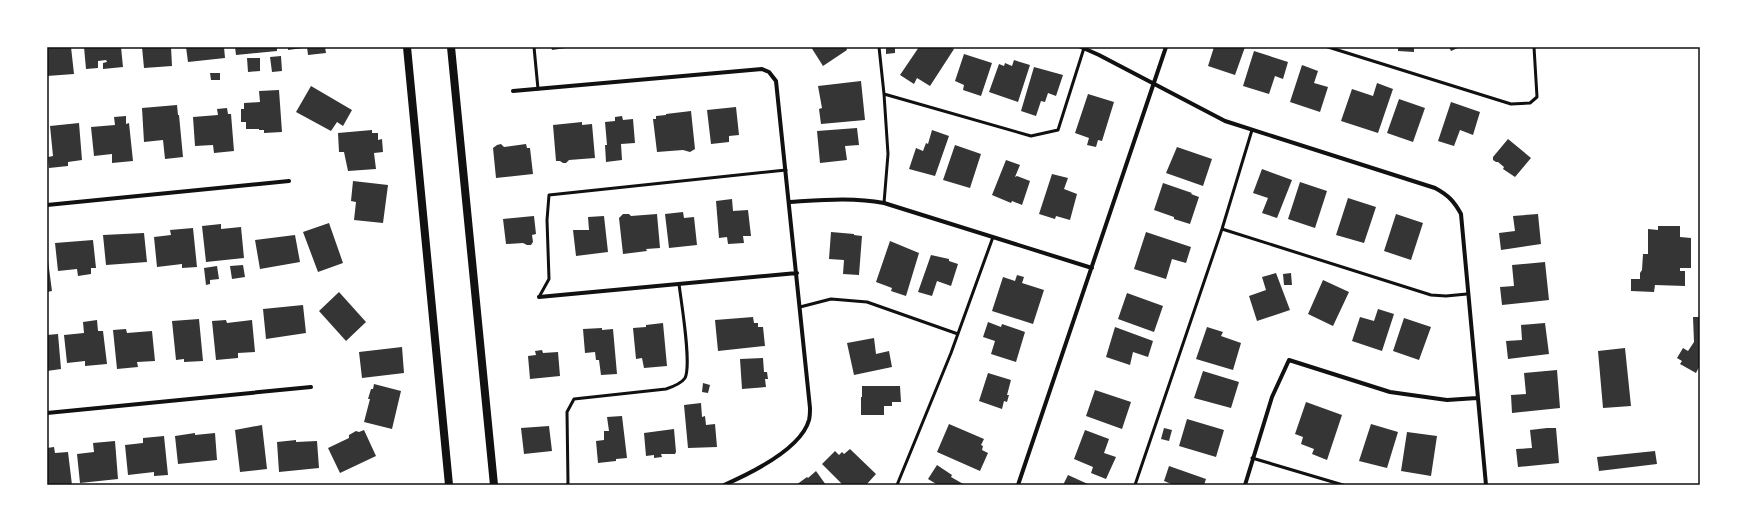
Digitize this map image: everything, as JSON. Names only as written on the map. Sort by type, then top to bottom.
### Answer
[{"type":"main road","points":[[407,47],[449,485]]},
{"type":"main road","points":[[451,47],[494,485]]},
{"type":"street","points":[[1082,47],[1225,121],[1435,188],[1446,194],[1452,200],[1460,214],[1486,485]]},
{"type":"street","points":[[1018,485],[1166,47]]},
{"type":"street","points":[[513,91],[762,69],[769,72],[776,81],[797,273],[810,408],[809,420],[801,435],[779,456],[756,470],[724,485]]},
{"type":"street","points":[[47,205],[289,181]]},
{"type":"street","points":[[790,202],[840,199],[884,202],[1092,268]]},
{"type":"street","points":[[539,297],[797,273]]},
{"type":"street","points":[[1245,485],[1252,458],[1272,397],[1289,360],[1390,392],[1447,400],[1477,398]]},
{"type":"street","points":[[47,413],[311,387]]},
{"type":"lane","points":[[534,47],[538,89]]},
{"type":"lane","points":[[879,47],[888,154],[884,202]]},
{"type":"lane","points":[[884,94],[1031,136],[1058,130],[1082,47]]},
{"type":"lane","points":[[1328,47],[1511,104],[1530,103],[1537,97],[1534,47]]},
{"type":"lane","points":[[1135,485],[1222,229],[1252,130]]},
{"type":"lane","points":[[539,297],[549,279],[547,220],[549,195],[786,170]]},
{"type":"lane","points":[[1222,229],[1431,295],[1446,296],[1467,294]]},
{"type":"lane","points":[[897,485],[958,334],[993,237]]},
{"type":"lane","points":[[567,485],[567,412],[574,399],[666,389],[676,386],[685,378],[688,363],[679,284]]},
{"type":"lane","points":[[800,307],[831,299],[867,302],[958,334]]},
{"type":"lane","points":[[1252,458],[1342,485]]},
{"type":"building","points":[[47,47],[71,47],[74,74],[47,76]]},
{"type":"building","points":[[84,47],[121,47],[123,67],[103,69],[103,63],[107,62],[106,60],[98,61],[98,68],[86,69]]},
{"type":"building","points":[[142,47],[171,47],[172,66],[144,68]]},
{"type":"building","points":[[186,47],[224,47],[225,58],[188,62]]},
{"type":"building","points":[[235,47],[277,47],[277,51],[236,55]]},
{"type":"building","points":[[288,47],[303,47],[303,48],[288,50]]},
{"type":"building","points":[[307,47],[325,47],[326,53],[308,55]]},
{"type":"building","points":[[551,47],[566,47],[566,48],[552,50]]},
{"type":"building","points":[[811,47],[846,47],[847,50],[823,66]]},
{"type":"building","points":[[886,47],[895,47],[895,53],[886,54]]},
{"type":"building","points":[[919,47],[950,47],[954,49],[930,86],[917,78],[914,84],[900,75]]},
{"type":"building","points":[[1214,47],[1245,47],[1235,75],[1208,66]]},
{"type":"building","points":[[1398,47],[1414,47],[1414,52],[1398,51]]},
{"type":"building","points":[[1449,47],[1460,47],[1451,51]]},
{"type":"building","points":[[1254,51],[1288,62],[1283,79],[1275,76],[1269,94],[1243,86]]},
{"type":"building","points":[[964,54],[992,63],[981,96],[963,90],[964,85],[955,81]]},
{"type":"building","points":[[281,56],[282,71],[272,72],[270,57]]},
{"type":"building","points":[[247,58],[260,58],[260,71],[248,72]]},
{"type":"building","points":[[1014,60],[1030,65],[1018,102],[989,92],[999,64],[1004,66],[1005,63],[1012,66]]},
{"type":"building","points":[[1302,65],[1318,71],[1314,83],[1328,87],[1320,112],[1290,102]]},
{"type":"building","points":[[1034,67],[1063,75],[1056,96],[1048,93],[1045,102],[1041,101],[1036,116],[1021,111]]},
{"type":"building","points":[[210,73],[220,73],[220,80],[211,80]]},
{"type":"building","points":[[861,81],[865,120],[821,124],[819,109],[822,108],[818,86]]},
{"type":"building","points":[[1377,83],[1393,89],[1378,133],[1341,121],[1352,89],[1373,96]]},
{"type":"building","points":[[311,86],[352,110],[343,126],[337,122],[331,131],[296,112]]},
{"type":"building","points":[[279,90],[282,132],[264,133],[264,130],[246,129],[246,122],[241,122],[241,109],[244,109],[244,103],[260,102],[259,91]]},
{"type":"building","points":[[1088,94],[1114,102],[1102,141],[1098,140],[1096,147],[1087,145],[1089,138],[1075,133]]},
{"type":"building","points":[[1399,99],[1425,108],[1413,142],[1387,133]]},
{"type":"building","points":[[1451,102],[1480,112],[1473,135],[1460,130],[1454,146],[1438,141]]},
{"type":"building","points":[[177,105],[183,157],[165,159],[163,140],[144,142],[142,108]]},
{"type":"building","points":[[736,107],[739,135],[729,136],[729,142],[711,144],[707,110]]},
{"type":"building","points":[[227,108],[228,114],[231,114],[234,151],[214,153],[213,145],[195,146],[193,117],[218,115],[217,109]]},
{"type":"building","points":[[691,111],[695,149],[690,152],[683,150],[657,152],[653,119],[656,119],[656,116]]},
{"type":"building","points":[[126,116],[126,124],[129,123],[133,161],[112,163],[112,154],[94,156],[91,127],[115,125],[114,117]]},
{"type":"building","points":[[622,116],[623,120],[633,119],[635,143],[621,144],[622,160],[606,162],[605,145],[607,145],[605,122],[615,121],[615,117]]},
{"type":"building","points":[[582,122],[582,125],[592,124],[595,158],[569,160],[566,163],[556,161],[553,125]]},
{"type":"building","points":[[79,123],[82,160],[68,162],[68,166],[49,168],[48,157],[53,156],[50,126]]},
{"type":"building","points":[[857,128],[859,145],[845,146],[847,160],[820,163],[817,131]]},
{"type":"building","points":[[372,130],[372,133],[378,133],[378,140],[382,139],[383,152],[374,153],[376,169],[348,171],[344,152],[339,152],[338,133]]},
{"type":"building","points":[[932,130],[949,136],[935,176],[909,169],[916,148],[923,151],[926,143],[928,144]]},
{"type":"building","points":[[1508,139],[1531,158],[1515,177],[1503,169],[1504,167],[1498,162],[1493,160],[1493,157]]},
{"type":"building","points":[[501,144],[504,147],[526,144],[527,148],[530,148],[533,174],[496,178],[493,148]]},
{"type":"building","points":[[955,145],[981,154],[970,188],[943,180]]},
{"type":"building","points":[[1177,147],[1212,159],[1203,186],[1166,173]]},
{"type":"building","points":[[1006,160],[1020,165],[1015,177],[1017,176],[1030,181],[1022,205],[1012,201],[1011,203],[992,195]]},
{"type":"building","points":[[1262,169],[1292,180],[1277,218],[1262,213],[1268,198],[1253,193]]},
{"type":"building","points":[[1052,174],[1068,178],[1064,189],[1077,194],[1070,220],[1056,216],[1055,219],[1039,214]]},
{"type":"building","points":[[353,181],[388,185],[383,223],[354,220],[356,202],[351,201]]},
{"type":"building","points":[[1300,182],[1327,191],[1315,228],[1288,219]]},
{"type":"building","points":[[1163,183],[1199,197],[1190,224],[1154,210]]},
{"type":"building","points":[[1348,198],[1376,207],[1364,243],[1336,235]]},
{"type":"building","points":[[732,199],[733,211],[748,210],[751,236],[743,236],[744,243],[728,244],[727,237],[719,238],[716,201]]},
{"type":"building","points":[[683,212],[684,218],[694,217],[697,245],[669,248],[665,214]]},
{"type":"building","points":[[623,214],[629,214],[631,216],[657,214],[660,248],[646,249],[647,251],[623,254],[619,218]]},
{"type":"building","points":[[1396,214],[1423,223],[1411,260],[1384,251]]},
{"type":"building","points":[[1538,214],[1541,244],[1501,250],[1499,233],[1515,231],[1513,216]]},
{"type":"building","points":[[534,216],[536,234],[532,235],[533,242],[531,245],[523,243],[506,244],[503,219]]},
{"type":"building","points":[[604,216],[608,252],[576,256],[573,230],[589,230],[588,217]]},
{"type":"building","points":[[329,223],[343,263],[318,272],[303,232]]},
{"type":"building","points":[[221,224],[221,229],[241,227],[244,258],[206,262],[202,226]]},
{"type":"building","points":[[1658,226],[1680,226],[1680,237],[1691,238],[1691,268],[1680,268],[1680,271],[1685,271],[1685,286],[1655,285],[1654,292],[1631,291],[1631,279],[1640,279],[1643,254],[1648,254],[1648,229],[1658,230]]},
{"type":"building","points":[[193,228],[197,267],[182,268],[182,264],[157,267],[154,237],[171,235],[170,230]]},
{"type":"building","points":[[831,232],[862,236],[859,275],[843,274],[844,260],[829,259]]},
{"type":"building","points":[[1146,232],[1191,247],[1186,263],[1172,259],[1166,279],[1134,269]]},
{"type":"building","points":[[144,233],[147,262],[106,265],[103,235]]},
{"type":"building","points":[[295,235],[300,262],[260,269],[255,240]]},
{"type":"building","points":[[93,240],[96,268],[91,268],[91,274],[78,276],[77,269],[58,271],[55,243]]},
{"type":"building","points":[[890,241],[919,253],[906,296],[891,291],[892,288],[876,282]]},
{"type":"building","points":[[47,253],[52,291],[47,292]]},
{"type":"building","points":[[931,255],[949,259],[949,261],[958,264],[951,286],[937,281],[932,296],[918,292]]},
{"type":"building","points":[[1545,262],[1549,300],[1502,305],[1500,287],[1514,286],[1512,265]]},
{"type":"building","points":[[243,265],[245,277],[232,279],[230,266]]},
{"type":"building","points":[[217,266],[219,279],[210,280],[210,284],[206,285],[204,268]]},
{"type":"building","points":[[1276,273],[1290,310],[1257,321],[1249,296],[1266,290],[1262,277]]},
{"type":"building","points":[[1291,273],[1292,285],[1284,285],[1283,274]]},
{"type":"building","points":[[1017,275],[1024,277],[1022,283],[1044,290],[1033,324],[992,311],[1003,277],[1015,281]]},
{"type":"building","points":[[1323,280],[1349,292],[1333,326],[1308,314]]},
{"type":"building","points":[[339,292],[366,322],[346,341],[319,311]]},
{"type":"building","points":[[1127,293],[1163,306],[1154,332],[1118,319]]},
{"type":"building","points":[[303,305],[306,333],[266,339],[263,309]]},
{"type":"building","points":[[1378,309],[1394,314],[1382,351],[1352,341],[1360,317],[1374,321]]},
{"type":"building","points":[[753,317],[754,323],[758,323],[758,327],[763,327],[765,346],[718,351],[715,320]]},
{"type":"building","points":[[1693,317],[1700,317],[1700,365],[1696,373],[1680,364],[1682,361],[1677,358],[1683,348],[1688,351],[1694,342]]},
{"type":"building","points":[[1404,318],[1431,327],[1419,360],[1393,351]]},
{"type":"building","points":[[199,319],[203,361],[184,362],[184,359],[176,360],[172,321]]},
{"type":"building","points":[[97,320],[98,331],[103,331],[107,364],[85,366],[85,361],[67,363],[64,335],[84,333],[83,322]]},
{"type":"building","points":[[226,320],[227,323],[252,320],[255,352],[238,353],[238,358],[216,360],[212,321]]},
{"type":"building","points":[[988,322],[1001,327],[1002,324],[1025,332],[1016,362],[991,354],[995,341],[983,337]]},
{"type":"building","points":[[663,323],[667,366],[644,368],[642,358],[636,359],[633,328]]},
{"type":"building","points":[[1545,323],[1549,354],[1508,359],[1506,341],[1522,340],[1521,325]]},
{"type":"building","points":[[1115,327],[1153,341],[1148,357],[1133,352],[1130,365],[1106,357]]},
{"type":"building","points":[[1207,327],[1223,332],[1221,336],[1241,343],[1233,370],[1196,359]]},
{"type":"building","points":[[602,328],[602,330],[613,329],[617,374],[601,375],[599,360],[596,360],[595,352],[585,353],[583,329]]},
{"type":"building","points":[[126,329],[127,333],[152,331],[155,361],[137,362],[138,367],[117,369],[113,330]]},
{"type":"building","points":[[58,334],[61,369],[47,371],[47,335]]},
{"type":"building","points":[[874,338],[876,354],[889,351],[892,367],[854,375],[847,343]]},
{"type":"building","points":[[402,347],[404,373],[362,378],[359,352]]},
{"type":"building","points":[[1625,348],[1631,406],[1603,408],[1598,351]]},
{"type":"building","points":[[542,350],[543,353],[558,352],[560,376],[530,379],[528,356],[536,355],[535,351]]},
{"type":"building","points":[[763,358],[764,372],[767,372],[768,379],[765,379],[766,387],[742,389],[740,359]]},
{"type":"building","points":[[1557,370],[1560,408],[1512,413],[1511,395],[1526,394],[1524,373]]},
{"type":"building","points":[[1203,371],[1239,382],[1231,408],[1194,398]]},
{"type":"building","points":[[988,373],[1011,380],[1007,395],[1009,395],[1007,402],[1004,401],[1002,409],[979,401]]},
{"type":"building","points":[[703,383],[710,385],[708,393],[702,392]]},
{"type":"building","points":[[374,384],[401,391],[392,429],[364,422],[370,399],[368,399]]},
{"type":"building","points":[[862,386],[900,386],[901,402],[892,402],[892,406],[884,406],[884,415],[861,415]]},
{"type":"building","points":[[1095,390],[1131,402],[1122,429],[1086,416]]},
{"type":"building","points":[[1306,402],[1342,415],[1327,460],[1312,454],[1314,449],[1301,444],[1303,437],[1295,434]]},
{"type":"building","points":[[701,403],[702,417],[705,416],[706,425],[715,424],[717,447],[688,448],[684,405]]},
{"type":"building","points":[[622,416],[627,458],[598,463],[596,441],[604,440],[604,431],[609,431],[607,417]]},
{"type":"building","points":[[1187,419],[1224,430],[1216,457],[1179,446]]},
{"type":"building","points":[[949,424],[984,439],[981,445],[983,446],[982,450],[988,453],[980,471],[937,452]]},
{"type":"building","points":[[1371,424],[1398,432],[1387,468],[1359,461]]},
{"type":"building","points":[[262,425],[267,469],[240,472],[235,430]]},
{"type":"building","points":[[549,426],[552,451],[524,454],[521,428]]},
{"type":"building","points":[[1164,428],[1172,430],[1169,441],[1161,439]]},
{"type":"building","points":[[1556,428],[1559,463],[1518,467],[1516,449],[1532,448],[1530,430]]},
{"type":"building","points":[[674,429],[675,454],[661,454],[662,457],[654,458],[654,455],[646,456],[644,433]]},
{"type":"building","points":[[364,430],[376,456],[340,473],[328,448],[349,438],[349,435],[356,431],[359,432]]},
{"type":"building","points":[[1085,430],[1109,439],[1104,453],[1116,457],[1106,479],[1091,473],[1093,467],[1074,459]]},
{"type":"building","points":[[1407,432],[1437,436],[1431,476],[1401,471]]},
{"type":"building","points":[[195,433],[195,435],[215,433],[217,460],[178,464],[175,436]]},
{"type":"building","points":[[164,436],[168,475],[154,476],[154,472],[128,475],[125,445],[143,443],[143,438]]},
{"type":"building","points":[[296,440],[296,442],[317,441],[319,468],[279,472],[277,442]]},
{"type":"building","points":[[115,441],[118,479],[80,483],[77,454],[94,452],[93,443]]},
{"type":"building","points":[[54,447],[55,453],[68,452],[72,485],[47,485],[47,448]]},
{"type":"building","points":[[850,449],[876,474],[866,485],[843,485],[822,464],[835,451],[839,455],[842,452],[844,454]]},
{"type":"building","points":[[1655,451],[1657,464],[1599,471],[1597,457]]},
{"type":"building","points":[[937,465],[952,475],[951,477],[965,485],[938,485],[928,479]]},
{"type":"building","points":[[1169,466],[1206,479],[1204,485],[1174,485],[1164,481]]},
{"type":"building","points":[[816,471],[826,485],[796,485],[807,477],[808,478]]},
{"type":"building","points":[[1068,475],[1090,485],[1063,485]]}]
